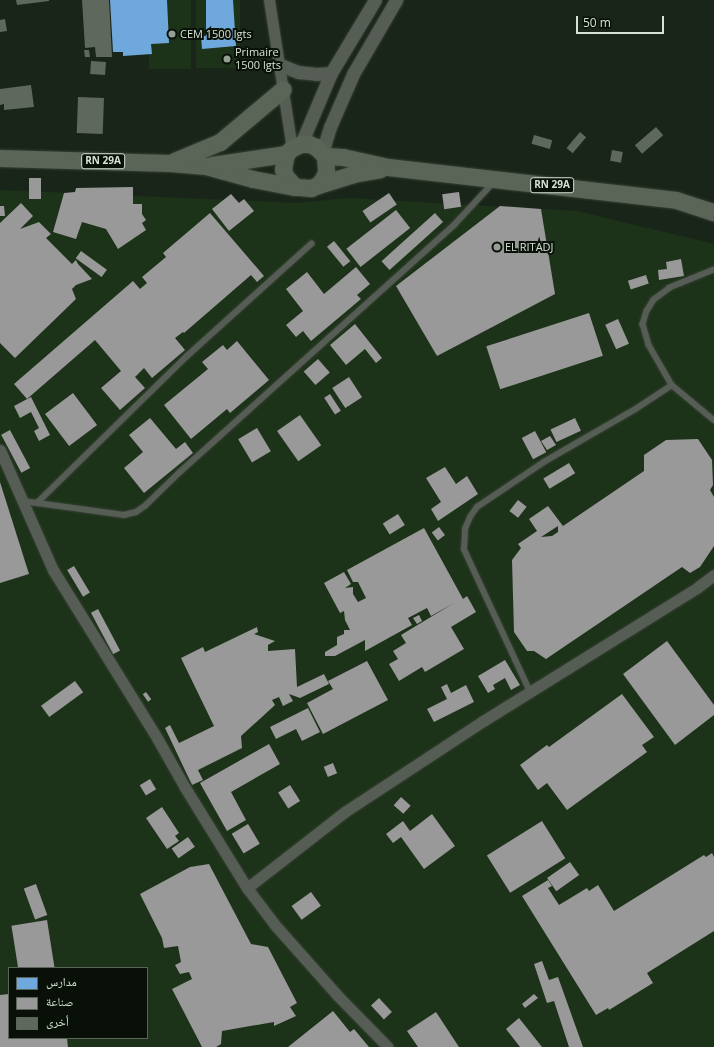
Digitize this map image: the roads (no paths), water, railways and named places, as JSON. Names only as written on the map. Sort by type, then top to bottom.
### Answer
[{"type":"main road","points":[[170,163],[220,142],[283,89]]},
{"type":"main road","points":[[309,144],[324,154],[326,172],[318,185],[311,188],[296,187],[284,176],[282,169],[293,149],[309,144]]},
{"type":"main road","name":"RN 29A","points":[[206,166],[293,149]]},
{"type":"main road","name":"RN 29A","points":[[324,154],[388,167],[676,200],[714,212]]},
{"type":"main road","name":"RN 29A","points":[[0,158],[170,163],[206,166],[252,179],[296,187]]},
{"type":"main road","name":"RN 29A","points":[[318,185],[354,174],[388,167]]},
{"type":"street","points":[[269,0],[278,64],[293,149]]},
{"type":"street","points":[[293,149],[331,73],[375,0]]},
{"type":"street","points":[[324,154],[330,127],[353,74],[396,0]]},
{"type":"street","points":[[278,64],[298,72],[316,74],[331,73]]},
{"type":"street","points":[[0,450],[53,570],[157,738],[184,786],[247,888],[275,925],[333,990],[388,1047]]},
{"type":"street","points":[[247,888],[346,811],[530,692],[698,587],[714,575]]},
{"type":"lane","points":[[23,501],[124,515],[136,512],[145,506],[186,467],[454,225],[497,179]]},
{"type":"lane","points":[[37,504],[186,357],[311,244]]},
{"type":"lane","points":[[714,270],[670,288],[654,300],[647,312],[643,324],[649,345],[672,386],[714,420]]},
{"type":"lane","points":[[530,692],[464,550],[465,529],[470,517],[477,507],[544,462],[634,410],[672,386]]},
{"type":"place","name":"CEM 1500 lgts","points":[[172,34]]},
{"type":"place","name":"Primaire 1500 lgts","points":[[227,59]]},
{"type":"place","name":"EL RITADJ","points":[[497,247]]}]
